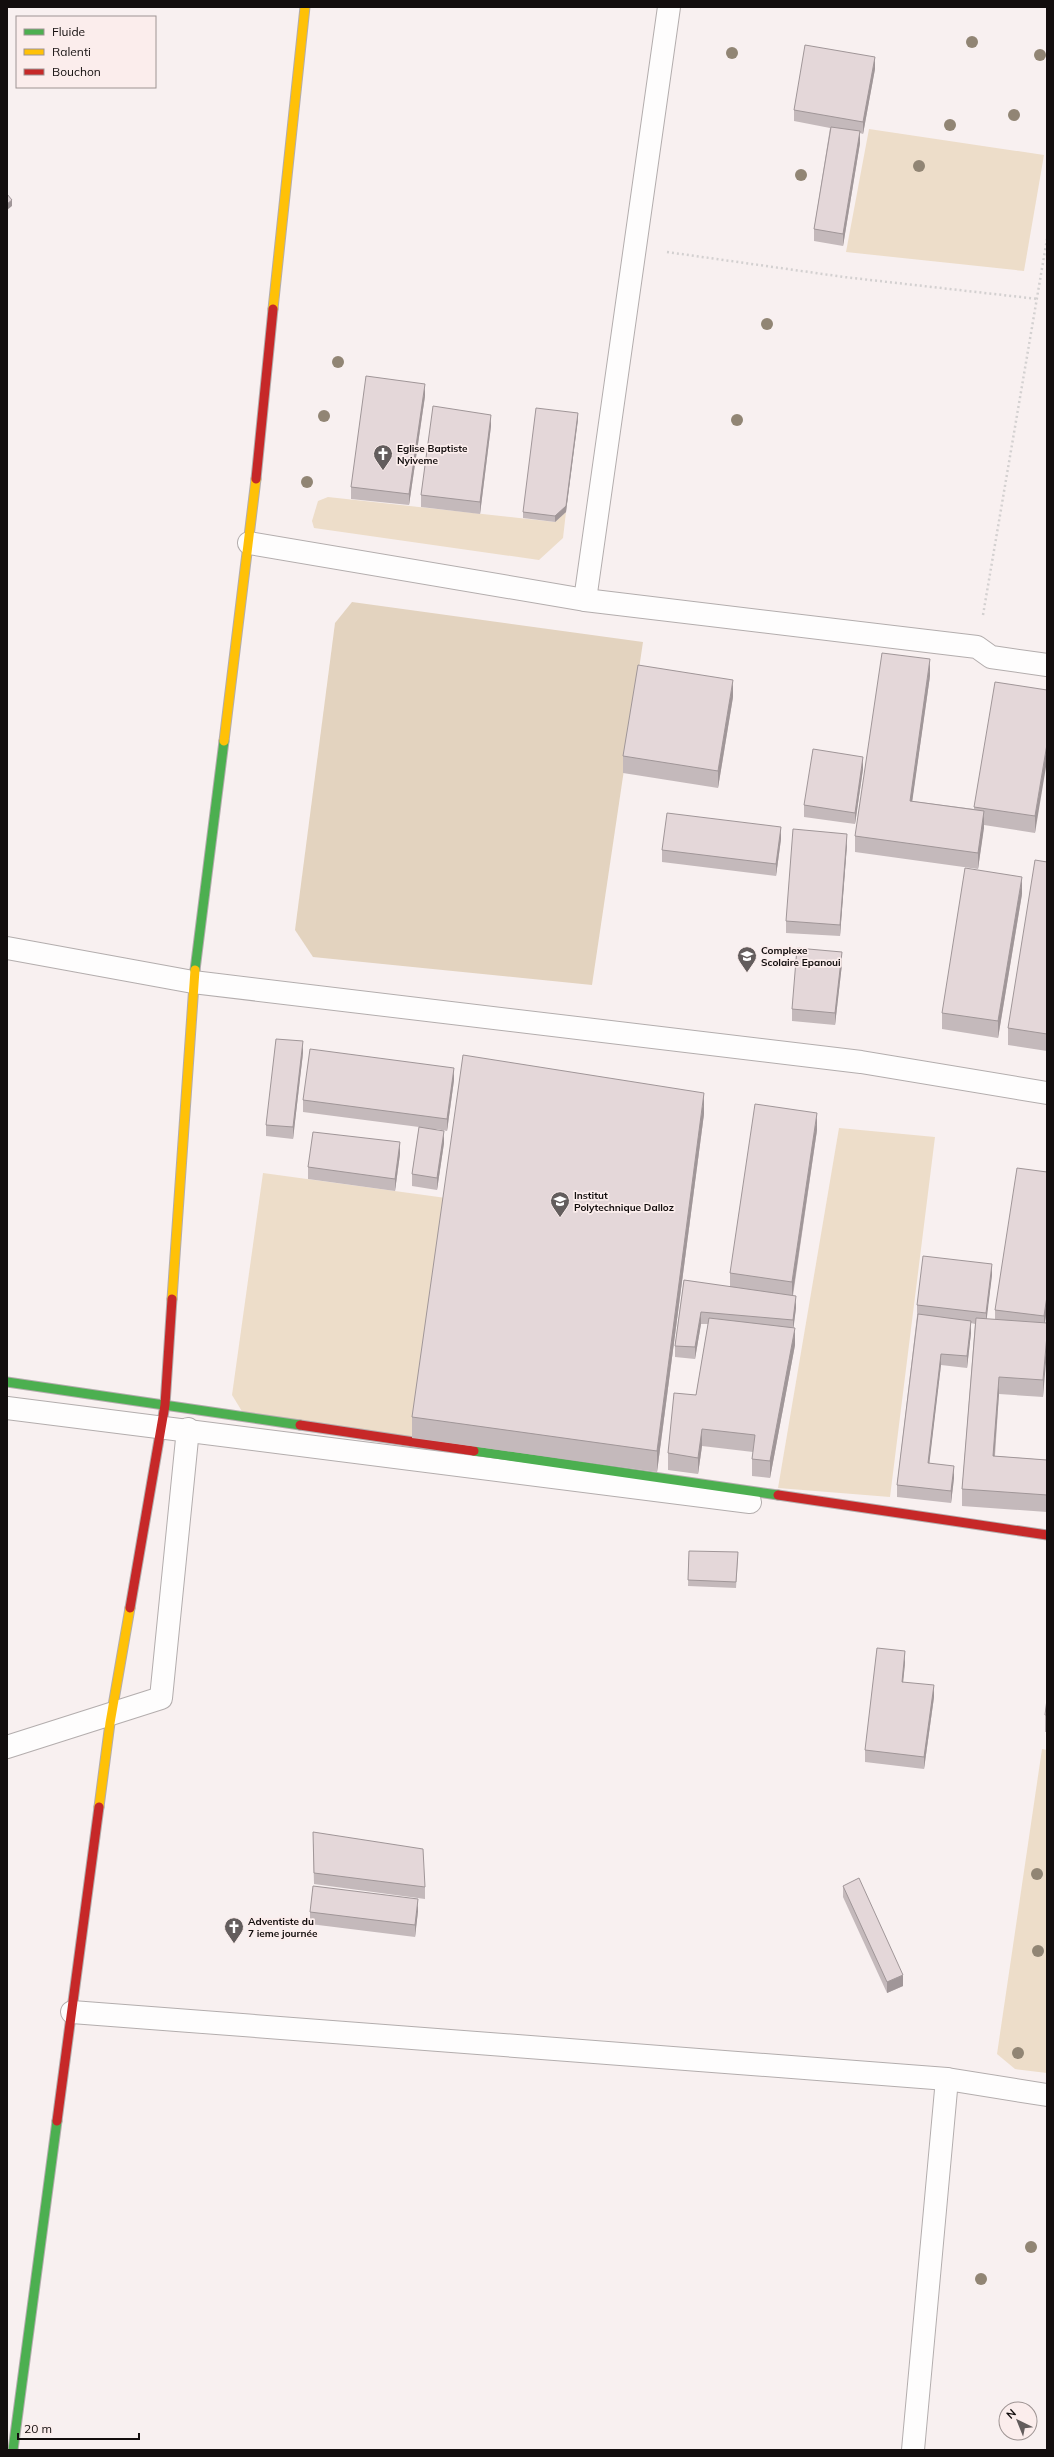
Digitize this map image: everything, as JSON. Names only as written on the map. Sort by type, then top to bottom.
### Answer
[{"type":"street","points":[[13,2450],[110,1723],[165,1405],[193,982],[249,543],[305,7]]},
{"type":"street","points":[[585,600],[668,7]]},
{"type":"street","points":[[249,543],[585,600],[977,647],[991,657],[1047,665]]},
{"type":"street","points":[[7,948],[193,982],[861,1062],[1047,1094]]},
{"type":"street","points":[[7,1382],[1047,1535]]},
{"type":"street","points":[[7,1408],[1047,1540]]},
{"type":"street","points":[[7,1747],[161,1698],[188,1430]]},
{"type":"street","points":[[7,1750],[110,1723]]},
{"type":"street","points":[[72,2012],[947,2079],[1047,2095]]},
{"type":"street","points":[[913,2450],[947,2079]]},
{"type":"path","points":[[977,647],[1038,299],[1047,238]]},
{"type":"path","points":[[634,248],[844,277],[1038,299]]},
{"type":"shaded area","points":[[869,129],[1044,155],[1024,271],[846,252]]},
{"type":"shaded area","points":[[328,497],[555,522],[566,512],[563,538],[539,560],[314,528],[312,521],[318,501]]},
{"type":"shaded area","points":[[352,602],[643,642],[592,985],[313,957],[295,930],[335,623]]},
{"type":"shaded area","points":[[839,1128],[935,1137],[890,1497],[778,1488]]},
{"type":"shaded area","points":[[263,1173],[446,1198],[412,1439],[243,1413],[232,1395]]},
{"type":"shaded area","points":[[1042,1749],[1047,1750],[1047,2073],[1015,2069],[997,2054]]},
{"type":"building","points":[[805,45],[875,57],[863,122],[794,110]]},
{"type":"building","points":[[831,127],[860,131],[843,234],[814,229]]},
{"type":"building","points":[[7,194],[12,200],[7,204]]},
{"type":"building","points":[[366,376],[425,384],[409,494],[351,487]]},
{"type":"building","points":[[433,406],[491,415],[480,502],[421,495]]},
{"type":"building","points":[[536,408],[578,413],[566,506],[555,516],[523,512]]},
{"type":"building","points":[[882,653],[930,659],[910,801],[984,811],[978,853],[855,836]]},
{"type":"building","points":[[638,665],[733,680],[718,771],[623,756]]},
{"type":"building","points":[[995,682],[1047,690],[1047,744],[1035,816],[974,807]]},
{"type":"building","points":[[813,749],[863,757],[855,813],[804,805]]},
{"type":"building","points":[[667,813],[781,827],[776,864],[662,850]]},
{"type":"building","points":[[793,829],[847,834],[840,925],[786,921]]},
{"type":"building","points":[[1035,860],[1047,862],[1047,1034],[1008,1028]]},
{"type":"building","points":[[965,868],[1022,877],[998,1021],[942,1013]]},
{"type":"building","points":[[797,948],[842,952],[835,1013],[792,1009]]},
{"type":"building","points":[[276,1039],[303,1041],[293,1127],[266,1125]]},
{"type":"building","points":[[310,1049],[454,1068],[447,1119],[303,1100]]},
{"type":"building","points":[[463,1055],[704,1093],[657,1451],[412,1417]]},
{"type":"building","points":[[755,1104],[817,1113],[792,1282],[730,1273]]},
{"type":"building","points":[[419,1127],[444,1131],[437,1178],[412,1174]]},
{"type":"building","points":[[313,1132],[400,1142],[395,1179],[308,1167]]},
{"type":"building","points":[[1017,1168],[1047,1172],[1047,1296],[1044,1316],[995,1310]]},
{"type":"building","points":[[923,1256],[992,1264],[986,1313],[917,1305]]},
{"type":"building","points":[[684,1280],[796,1296],[793,1320],[701,1312],[695,1347],[675,1346]]},
{"type":"building","points":[[918,1314],[971,1321],[967,1356],[941,1354],[928,1463],[954,1466],[951,1491],[897,1485]]},
{"type":"building","points":[[709,1318],[795,1328],[770,1461],[752,1459],[755,1435],[702,1429],[698,1458],[668,1453],[674,1393],[696,1395]]},
{"type":"building","points":[[976,1318],[1047,1323],[1043,1380],[999,1377],[993,1456],[1047,1460],[1047,1495],[962,1489]]},
{"type":"building","points":[[689,1551],[738,1552],[736,1582],[688,1580]]},
{"type":"building","points":[[877,1648],[905,1651],[902,1682],[934,1685],[924,1757],[865,1750]]},
{"type":"building","points":[[1047,1699],[1047,1715],[1045,1715]]},
{"type":"building","points":[[313,1832],[423,1849],[425,1887],[314,1873]]},
{"type":"building","points":[[859,1878],[903,1975],[887,1982],[843,1886]]},
{"type":"building","points":[[313,1886],[418,1899],[415,1925],[310,1912]]},
{"type":"traffic: fast","points":[[195,970],[224,741]]},
{"type":"traffic: fast","points":[[7,1382],[300,1425]]},
{"type":"traffic: fast","points":[[474,1451],[778,1495]]},
{"type":"traffic: fast","points":[[13,2450],[57,2121]]},
{"type":"traffic: slow","points":[[273,309],[305,7]]},
{"type":"traffic: slow","points":[[224,741],[256,479]]},
{"type":"traffic: slow","points":[[172,1299],[195,970]]},
{"type":"traffic: slow","points":[[99,1807],[110,1723],[130,1608]]},
{"type":"traffic: jam","points":[[256,479],[273,309]]},
{"type":"traffic: jam","points":[[130,1608],[165,1405],[172,1299]]},
{"type":"traffic: jam","points":[[300,1425],[474,1451]]},
{"type":"traffic: jam","points":[[778,1495],[1047,1535]]},
{"type":"traffic: jam","points":[[57,2121],[99,1807]]},
{"type":"place","name":"Eglise Baptiste Nyiveme","points":[[383,471]]},
{"type":"place","name":"Complexe Scolaire Epanoui","points":[[747,973]]},
{"type":"place","name":"Institut Polytechnique Dalloz","points":[[560,1218]]},
{"type":"place","name":"Adventiste du 7 ieme journée","points":[[234,1944]]}]
